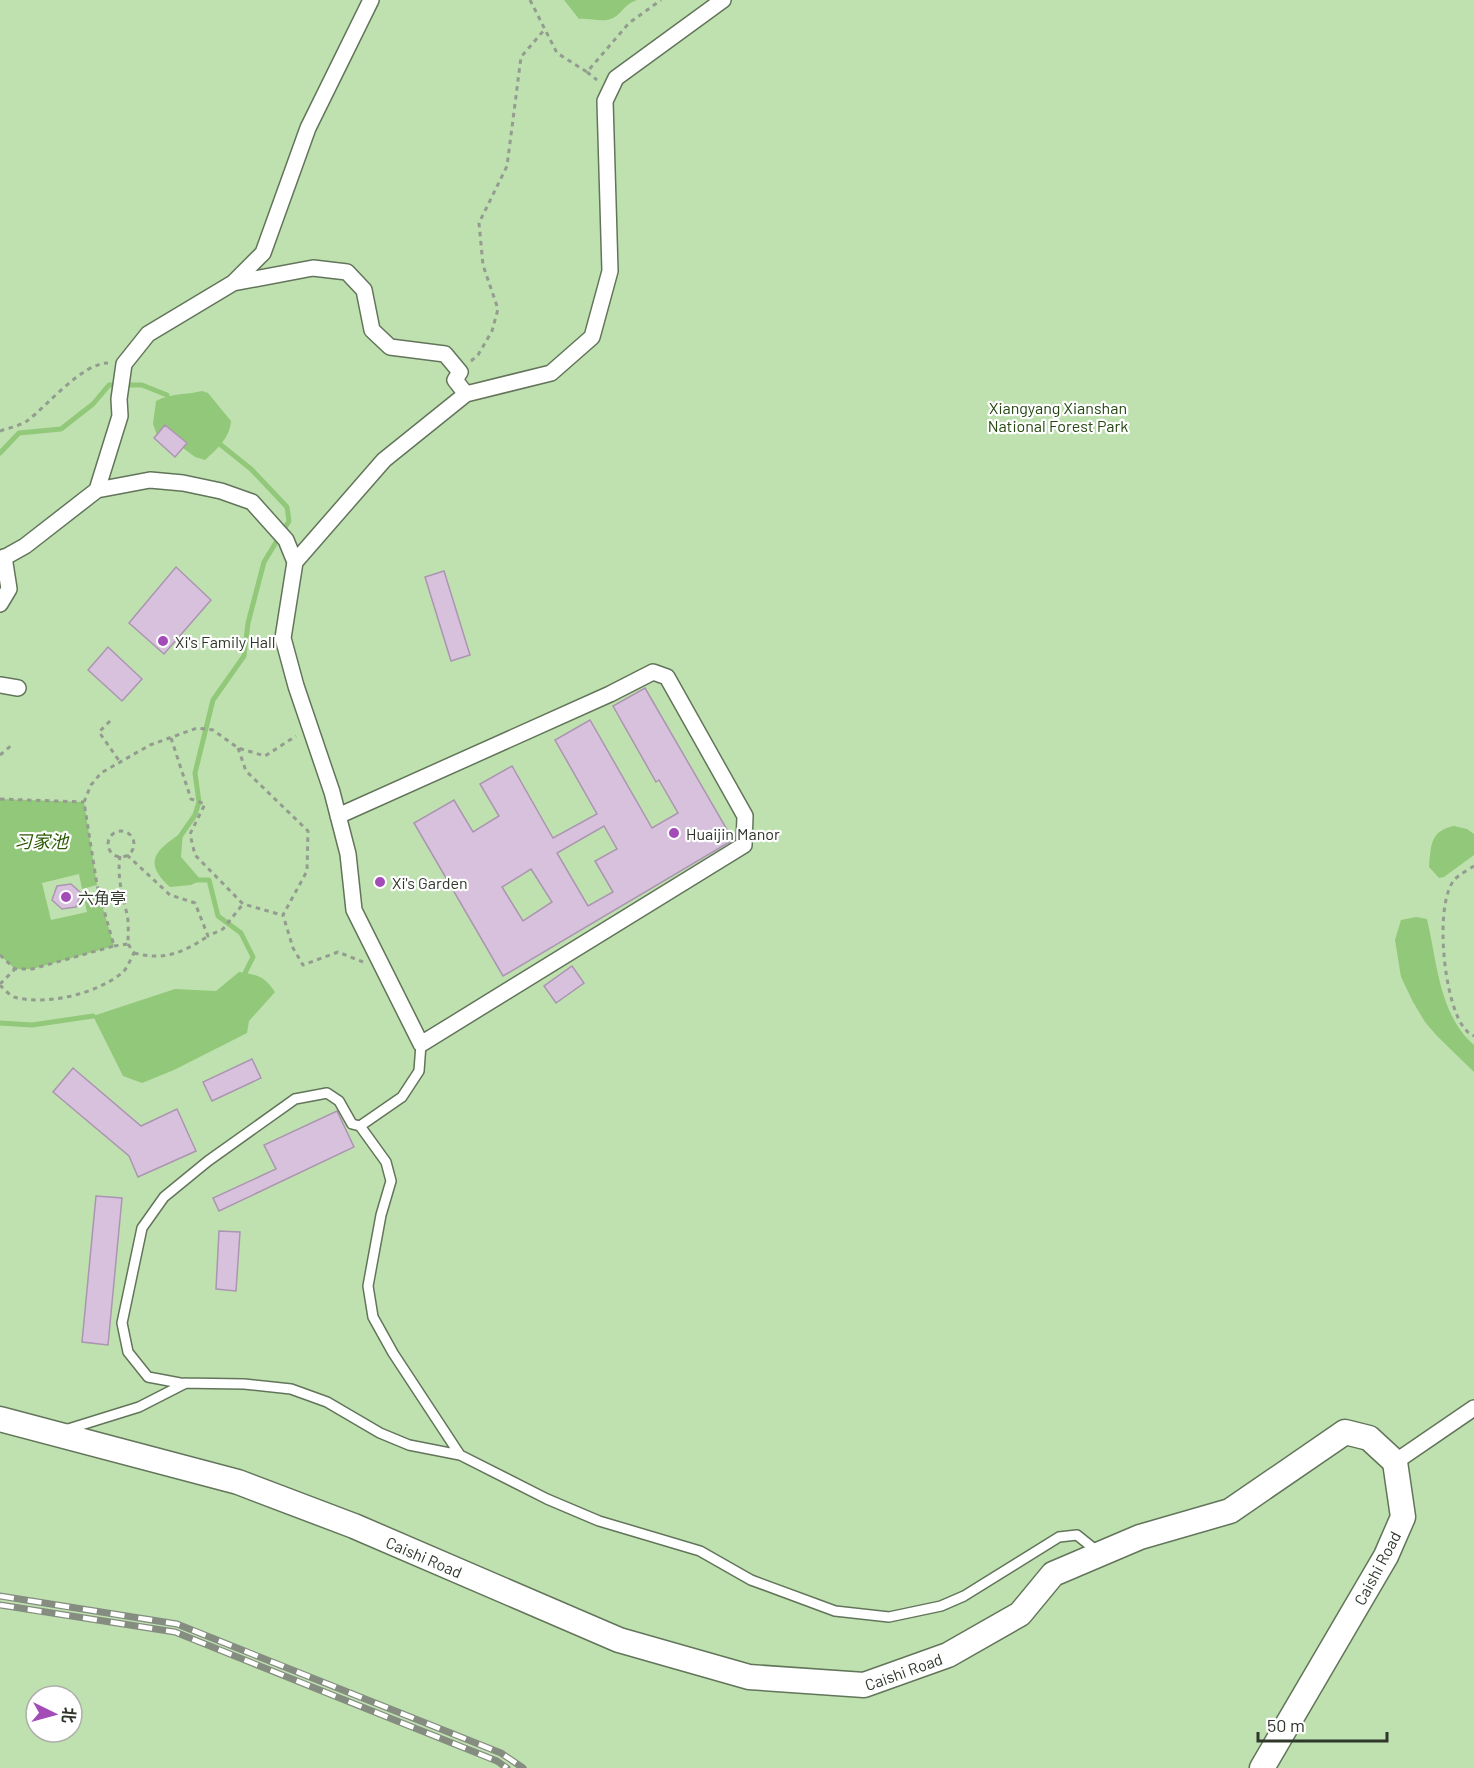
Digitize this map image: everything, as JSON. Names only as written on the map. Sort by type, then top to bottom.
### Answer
[{"type":"street","points":[[97,490],[120,416],[123,368],[148,334],[233,283],[263,253],[308,128],[372,0]]},
{"type":"street","points":[[295,562],[384,460],[466,394],[551,373],[592,337],[610,271],[605,100],[616,78],[723,0]]},
{"type":"street","points":[[233,283],[313,268],[347,272],[364,290],[372,330],[390,347],[445,354],[460,372],[455,380],[466,394]]},
{"type":"street","points":[[0,604],[9,590],[2,559],[26,546],[97,490],[150,480],[183,483],[221,491],[252,502],[286,540],[295,562],[283,638],[332,792],[338,816],[348,854],[354,910],[421,1044],[744,845],[745,816],[667,677],[653,672],[610,694],[338,816]]},
{"type":"street","points":[[0,685],[18,688]]},
{"type":"street","points":[[1395,1462],[1474,1408]]},
{"type":"street","name":"Caishi Road","points":[[0,1419],[238,1482],[354,1526],[619,1640],[749,1677],[864,1685],[948,1655],[1020,1614],[1053,1574],[1140,1537],[1230,1511],[1345,1432],[1369,1438],[1395,1462],[1403,1517],[1386,1556],[1262,1768]]},
{"type":"lane","points":[[360,1126],[402,1097],[419,1071],[421,1044]]},
{"type":"lane","points":[[460,1455],[393,1353],[373,1317],[368,1286],[381,1215],[391,1181],[386,1162],[360,1126],[352,1124],[339,1101],[327,1093],[295,1099],[208,1161],[164,1197],[142,1228],[122,1323],[128,1352],[148,1377],[186,1383],[244,1384],[291,1389],[327,1402],[380,1434],[409,1445],[460,1455],[547,1499],[599,1521],[700,1551],[751,1580],[835,1611],[889,1617],[941,1606],[964,1596],[1059,1537],[1077,1535],[1101,1554]]},
{"type":"lane","points":[[54,1434],[139,1407],[186,1383]]},
{"type":"path","points":[[530,0],[557,53],[587,72],[629,23],[660,0]]},
{"type":"path","points":[[460,372],[478,355],[492,331],[498,309],[483,266],[479,223],[507,166],[521,57],[545,29]]},
{"type":"path","points":[[0,431],[25,422],[70,382],[101,363],[123,368]]},
{"type":"path","points":[[110,721],[99,732],[120,762]]},
{"type":"path","points":[[114,946],[97,885],[84,802],[91,785],[101,773],[150,745],[197,729],[213,730],[238,748],[265,756],[294,739],[309,724]]},
{"type":"path","points":[[171,738],[191,799],[205,804],[190,834],[195,855],[243,904],[283,915]]},
{"type":"path","points":[[0,755],[13,744]]},
{"type":"path","points":[[238,748],[246,771],[308,831],[307,871],[283,915],[293,948],[303,965],[338,952],[363,962],[379,961]]},
{"type":"path","points":[[0,799],[84,802]]},
{"type":"path","points":[[117,832],[126,832],[132,838],[132,849],[127,855],[120,856],[112,853],[109,845],[110,837],[117,832]]},
{"type":"path","points":[[127,855],[170,895],[195,903],[208,936]]},
{"type":"path","points":[[120,856],[118,869],[120,893],[127,916],[128,944],[134,953],[148,957],[161,957],[180,952],[223,929],[243,904]]},
{"type":"path","points":[[1474,866],[1454,879],[1444,903],[1443,934],[1444,969],[1457,1012],[1465,1030],[1474,1035]]},
{"type":"path","points":[[0,956],[15,969],[32,969],[128,944]]},
{"type":"path","points":[[15,969],[0,985],[12,997],[60,999],[96,989],[124,972],[134,953]]},
{"type":"green space","name":"Xiangyang Xianshan National Forest Park","points":[[0,0],[1474,0],[1474,1768],[0,1768]]},
{"type":"water","points":[[564,0],[637,0],[613,18],[602,20],[579,19]]},
{"type":"water","points":[[202,391],[208,393],[231,421],[225,438],[205,460],[195,457],[183,448],[186,443],[166,425],[157,435],[153,424],[156,401],[172,395]]},
{"type":"water","name":"习家池","points":[[0,799],[84,802],[97,885],[82,889],[79,874],[42,883],[51,920],[87,912],[84,898],[99,895],[114,946],[32,969],[15,969],[0,955]]},
{"type":"water","points":[[1454,826],[1467,829],[1474,834],[1474,855],[1444,877],[1439,878],[1429,867],[1431,846],[1440,831]]},
{"type":"water","points":[[183,832],[181,857],[201,880],[191,885],[170,887],[156,870],[156,856],[160,850]]},
{"type":"water","points":[[1416,917],[1427,919],[1446,1003],[1462,1033],[1474,1045],[1474,1072],[1425,1022],[1401,977],[1395,940],[1401,920]]},
{"type":"water","points":[[239,972],[260,977],[275,992],[249,1021],[247,1033],[174,1070],[142,1083],[123,1076],[93,1016],[175,989],[216,991]]},
{"type":"building","points":[[165,425],[187,443],[175,457],[154,438]]},
{"type":"building","name":"Xi's Family Hall","points":[[176,567],[211,600],[164,654],[129,623]]},
{"type":"building","points":[[444,571],[470,655],[451,661],[425,577]]},
{"type":"building","points":[[108,647],[142,679],[122,701],[88,670]]},
{"type":"building","name":"Huaijin Manor","points":[[645,688],[733,840],[503,976],[414,823],[454,800],[473,832],[499,816],[480,784],[512,766],[553,838],[597,814],[555,740],[590,720],[652,828],[678,813],[659,780],[656,782],[613,706]],"holes":[[[604,826],[617,849],[595,861],[613,892],[588,906],[557,853]],[[531,869],[552,902],[523,921],[502,887]]]},
{"type":"building","name":"六角亭","points":[[71,884],[81,893],[76,907],[62,909],[52,900],[57,886]]},
{"type":"building","points":[[572,966],[584,983],[556,1003],[544,986]]},
{"type":"building","points":[[252,1059],[261,1078],[212,1101],[203,1082]]},
{"type":"building","points":[[73,1068],[141,1126],[177,1109],[196,1151],[138,1177],[129,1156],[53,1092]]},
{"type":"building","points":[[337,1111],[354,1147],[219,1211],[213,1198],[276,1169],[264,1145]]},
{"type":"building","points":[[96,1196],[122,1198],[108,1345],[82,1342]]},
{"type":"building","points":[[219,1231],[240,1232],[236,1291],[216,1289]]},
{"type":"waterway","points":[[0,453],[19,433],[61,429],[93,404],[109,385],[142,385],[167,395]]},
{"type":"waterway","points":[[179,838],[195,815],[199,802],[195,773],[213,700],[244,656],[248,623],[264,562],[289,521],[287,507],[251,469],[221,445]]},
{"type":"waterway","points":[[196,880],[209,880],[218,916],[241,933],[253,957],[245,973]]},
{"type":"waterway","points":[[0,1023],[32,1025],[93,1016]]},
{"type":"railway","points":[[0,1596],[177,1624],[501,1753],[523,1768]]},
{"type":"railway","points":[[0,1605],[175,1632],[497,1761],[507,1768]]},
{"type":"place","name":"Xi's Family Hall","points":[[163,641]]},
{"type":"place","name":"Huaijin Manor","points":[[674,833]]},
{"type":"place","name":"Xi's Garden","points":[[380,882]]},
{"type":"place","name":"六角亭","points":[[66,897]]}]
